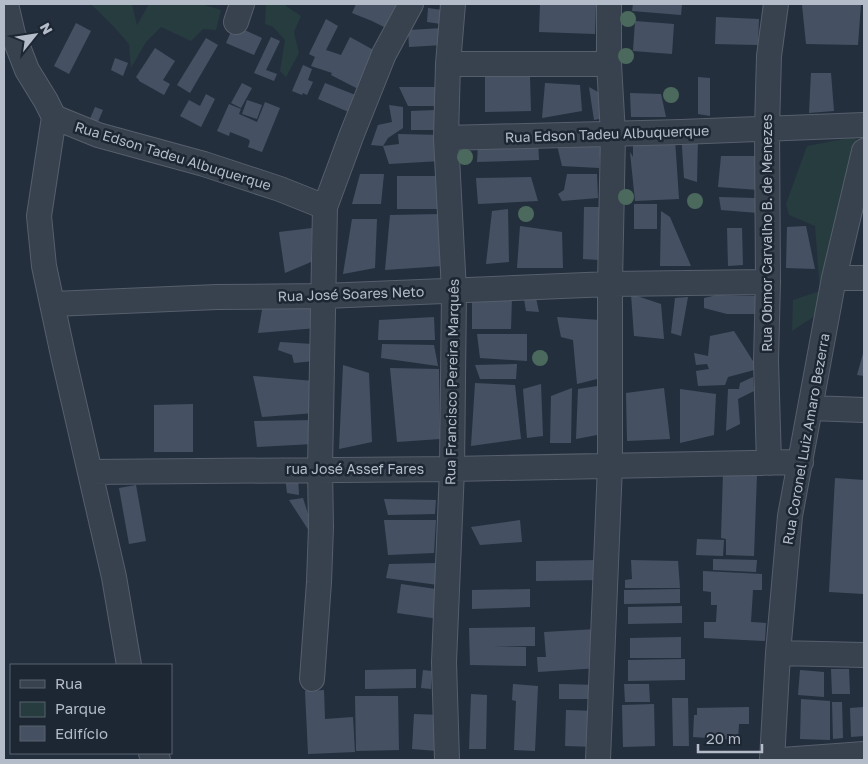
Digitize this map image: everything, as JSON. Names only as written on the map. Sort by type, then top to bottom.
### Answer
[{"type":"street","points":[[6,4],[13,34],[26,70],[54,117],[39,216],[44,266],[114,576],[129,664]]},
{"type":"street","points":[[312,679],[321,527],[320,470],[324,207],[384,54],[411,4]]},
{"type":"street","name":"Rua Francisco Pereira Marquês","points":[[446,760],[444,662],[452,469],[454,291],[446,138],[448,64],[453,4]]},
{"type":"street","points":[[598,760],[610,465],[610,284],[613,134],[609,64],[609,4]]},
{"type":"street","name":"Rua Obmor Carvalho B. de Menezes","points":[[769,463],[766,361],[768,282],[767,129],[769,56],[776,4]]},
{"type":"street","points":[[448,64],[609,64]]},
{"type":"street","name":"Rua Edson Tadeu Albuquerque","points":[[54,117],[98,135],[204,164],[280,189],[324,207]]},
{"type":"street","name":"Rua Edson Tadeu Albuquerque","points":[[446,138],[864,125]]},
{"type":"street","name":"Rua Coronel Luiz Amaro Bezerra","points":[[772,760],[778,653],[790,516],[834,278],[864,151]]},
{"type":"street","points":[[834,278],[864,278]]},
{"type":"street","name":"Rua José Soares Neto","points":[[53,304],[217,297],[324,296],[610,284],[768,282]]},
{"type":"street","points":[[810,408],[864,410]]},
{"type":"street","name":"rua José Assef Fares","points":[[90,472],[452,469],[801,462]]},
{"type":"street","points":[[778,653],[864,655]]},
{"type":"street","points":[[782,760],[864,754]]},
{"type":"green space","points":[[91,4],[132,4],[137,25],[149,4],[201,4],[221,10],[216,30],[203,29],[191,41],[161,27],[146,42],[131,68],[129,44]]},
{"type":"green space","points":[[266,4],[286,4],[286,6],[301,16],[294,32],[299,53],[286,77],[280,71],[285,40],[273,27],[265,24]]},
{"type":"green space","points":[[854,137],[858,142],[821,312],[792,331],[793,300],[820,291],[815,226],[789,215],[786,204],[807,146]]},
{"type":"building","points":[[356,4],[401,4],[388,29],[352,13]]},
{"type":"building","points":[[540,4],[596,4],[595,34],[539,32]]},
{"type":"building","points":[[633,4],[682,4],[681,15],[632,11]]},
{"type":"building","points":[[861,4],[858,45],[806,44],[802,5]]},
{"type":"building","points":[[428,8],[443,10],[441,24],[427,22]]},
{"type":"building","points":[[716,17],[759,19],[758,45],[715,44]]},
{"type":"building","points":[[326,19],[338,26],[326,50],[341,55],[350,37],[379,53],[360,90],[331,75],[332,73],[311,66],[315,57],[309,54]]},
{"type":"building","points":[[635,21],[674,24],[672,54],[633,51]]},
{"type":"building","points":[[76,23],[91,31],[69,74],[54,66]]},
{"type":"building","points":[[234,25],[262,38],[254,55],[226,43]]},
{"type":"building","points":[[443,28],[443,45],[409,47],[408,30]]},
{"type":"building","points":[[271,37],[280,41],[266,70],[277,74],[274,81],[254,73]]},
{"type":"building","points":[[206,38],[218,45],[190,93],[177,85]]},
{"type":"building","points":[[155,48],[175,61],[163,80],[170,84],[164,95],[139,81],[136,77]]},
{"type":"building","points":[[115,58],[128,63],[123,76],[111,70]]},
{"type":"building","points":[[303,65],[312,69],[308,80],[313,82],[307,95],[292,91]]},
{"type":"building","points":[[811,73],[831,73],[834,111],[809,113]]},
{"type":"building","points":[[485,76],[530,77],[531,111],[485,112]]},
{"type":"building","points":[[698,77],[710,78],[710,116],[698,114]]},
{"type":"building","points":[[242,83],[252,88],[241,108],[231,103]]},
{"type":"building","points":[[325,83],[358,96],[351,113],[318,99]]},
{"type":"building","points":[[545,83],[580,85],[582,111],[542,118]]},
{"type":"building","points":[[399,87],[443,87],[438,106],[408,106]]},
{"type":"building","points":[[589,87],[598,92],[604,118],[594,120]]},
{"type":"building","points":[[630,93],[661,94],[666,117],[631,117]]},
{"type":"building","points":[[206,94],[215,99],[201,127],[180,116],[189,100],[200,106]]},
{"type":"building","points":[[247,100],[262,105],[257,119],[242,114]]},
{"type":"building","points":[[265,102],[280,108],[262,152],[248,147],[250,141],[248,139],[230,132],[229,136],[217,131],[229,104],[241,109],[239,114],[257,122]]},
{"type":"building","points":[[389,105],[403,107],[403,128],[388,138],[383,146],[371,145],[378,125],[392,122]]},
{"type":"building","points":[[95,107],[103,110],[97,124],[89,121]]},
{"type":"building","points":[[436,110],[438,130],[411,130],[411,111]]},
{"type":"building","points":[[681,132],[698,137],[697,182],[684,178]]},
{"type":"building","points":[[398,134],[442,135],[441,161],[389,164],[383,146],[399,144]]},
{"type":"building","points":[[633,139],[675,139],[679,199],[635,201],[630,152],[633,157]]},
{"type":"building","points":[[538,141],[539,160],[477,162],[478,145]]},
{"type":"building","points":[[556,141],[601,144],[599,168],[562,166]]},
{"type":"building","points":[[721,156],[758,156],[758,190],[718,187]]},
{"type":"building","points":[[360,174],[384,174],[381,204],[352,204]]},
{"type":"building","points":[[567,174],[597,174],[598,198],[562,201],[558,194],[564,190]]},
{"type":"building","points":[[397,176],[442,176],[440,209],[397,209]]},
{"type":"building","points":[[531,177],[538,201],[478,204],[476,178]]},
{"type":"building","points":[[719,197],[755,198],[758,213],[721,210]]},
{"type":"building","points":[[634,204],[657,204],[657,229],[634,229]]},
{"type":"building","points":[[584,207],[603,207],[600,260],[583,259]]},
{"type":"building","points":[[508,209],[509,262],[486,264],[492,211]]},
{"type":"building","points":[[661,211],[670,217],[691,266],[660,266]]},
{"type":"building","points":[[441,214],[443,266],[385,270],[390,215]]},
{"type":"building","points":[[352,219],[377,219],[375,268],[343,274]]},
{"type":"building","points":[[520,226],[562,232],[563,268],[517,268]]},
{"type":"building","points":[[806,226],[815,269],[786,268],[787,227]]},
{"type":"building","points":[[312,228],[311,262],[285,273],[279,232]]},
{"type":"building","points":[[727,228],[742,228],[743,265],[728,266]]},
{"type":"building","points":[[631,294],[661,304],[664,339],[634,336]]},
{"type":"building","points":[[717,295],[756,296],[755,314],[727,314],[704,308],[704,298]]},
{"type":"building","points":[[512,297],[511,329],[472,329],[472,299]]},
{"type":"building","points":[[688,297],[681,336],[671,333],[675,298]]},
{"type":"building","points":[[536,298],[539,312],[526,311],[524,299]]},
{"type":"building","points":[[263,304],[312,305],[317,328],[258,333]]},
{"type":"building","points":[[434,317],[435,340],[378,340],[379,320]]},
{"type":"building","points":[[557,317],[600,320],[597,379],[577,384],[573,340],[561,337]]},
{"type":"building","points":[[734,331],[758,369],[728,377],[725,385],[698,386],[696,371],[709,369],[707,364],[696,365],[694,353],[708,356],[710,336]]},
{"type":"building","points":[[477,334],[527,334],[527,361],[480,358]]},
{"type":"building","points":[[280,342],[313,344],[314,361],[294,363],[292,355],[278,350]]},
{"type":"building","points":[[382,344],[434,345],[438,366],[381,358]]},
{"type":"building","points":[[864,350],[864,376],[857,375]]},
{"type":"building","points":[[517,364],[516,379],[480,379],[475,365]]},
{"type":"building","points":[[343,365],[369,373],[372,442],[339,449]]},
{"type":"building","points":[[390,368],[439,369],[440,439],[397,442]]},
{"type":"building","points":[[253,376],[314,381],[315,413],[262,417]]},
{"type":"building","points":[[753,377],[754,391],[738,399],[740,424],[726,431],[728,389],[739,389],[740,383]]},
{"type":"building","points":[[475,383],[515,385],[521,439],[471,446]]},
{"type":"building","points":[[541,384],[543,436],[527,438],[523,389]]},
{"type":"building","points":[[597,386],[597,435],[576,439],[578,389]]},
{"type":"building","points":[[572,388],[571,443],[550,443],[551,396]]},
{"type":"building","points":[[664,388],[670,439],[627,441],[626,393]]},
{"type":"building","points":[[680,389],[716,394],[714,435],[680,443]]},
{"type":"building","points":[[193,404],[193,452],[154,452],[154,405]]},
{"type":"building","points":[[317,420],[313,444],[257,447],[254,421]]},
{"type":"building","points":[[723,473],[757,474],[754,556],[726,555],[726,539],[721,538]]},
{"type":"building","points":[[298,475],[299,495],[287,493],[285,477]]},
{"type":"building","points":[[835,478],[864,480],[864,594],[829,592]]},
{"type":"building","points":[[136,485],[146,541],[129,544],[119,488]]},
{"type":"building","points":[[303,498],[315,536],[311,534],[289,500]]},
{"type":"building","points":[[384,499],[436,500],[435,514],[388,515]]},
{"type":"building","points":[[384,520],[436,520],[434,553],[388,555]]},
{"type":"building","points":[[520,520],[522,542],[480,545],[471,527]]},
{"type":"building","points":[[697,539],[724,540],[723,556],[696,555]]},
{"type":"building","points":[[713,559],[757,560],[756,572],[713,570]]},
{"type":"building","points":[[601,560],[601,580],[536,581],[536,561]]},
{"type":"building","points":[[631,560],[678,561],[680,588],[625,588],[625,580],[632,579]]},
{"type":"building","points":[[438,563],[438,585],[386,578],[389,564]]},
{"type":"building","points":[[703,571],[762,574],[762,590],[753,590],[751,622],[766,623],[765,641],[704,638],[704,622],[716,622],[717,605],[711,605],[711,592],[703,591]]},
{"type":"building","points":[[401,584],[443,590],[439,619],[397,613]]},
{"type":"building","points":[[530,589],[530,607],[472,609],[472,590]]},
{"type":"building","points":[[680,589],[680,603],[624,604],[624,590]]},
{"type":"building","points":[[682,606],[682,623],[628,624],[628,607]]},
{"type":"building","points":[[535,627],[535,646],[493,646],[526,647],[526,666],[470,665],[469,628]]},
{"type":"building","points":[[597,629],[599,668],[538,672],[537,657],[546,657],[544,632]]},
{"type":"building","points":[[681,637],[681,658],[630,658],[630,638]]},
{"type":"building","points":[[685,659],[685,680],[628,681],[628,660]]},
{"type":"building","points":[[416,669],[416,688],[365,689],[365,670]]},
{"type":"building","points":[[831,669],[849,669],[850,694],[832,694]]},
{"type":"building","points":[[423,670],[432,671],[431,689],[421,688]]},
{"type":"building","points":[[800,670],[824,672],[824,697],[798,695]]},
{"type":"building","points":[[513,684],[538,686],[535,751],[514,750],[516,701],[512,700]]},
{"type":"building","points":[[559,684],[597,685],[597,699],[559,699]]},
{"type":"building","points":[[624,684],[649,684],[650,702],[625,702]]},
{"type":"building","points":[[324,690],[325,719],[353,717],[355,752],[308,754],[305,691]]},
{"type":"building","points":[[471,694],[487,695],[486,749],[469,749]]},
{"type":"building","points":[[355,696],[398,696],[399,750],[356,751]]},
{"type":"building","points":[[672,698],[688,698],[689,746],[673,746]]},
{"type":"building","points":[[801,699],[830,701],[830,740],[800,739]]},
{"type":"building","points":[[832,702],[842,702],[843,738],[833,739]]},
{"type":"building","points":[[654,704],[655,746],[623,747],[622,705]]},
{"type":"building","points":[[749,707],[749,724],[739,724],[738,740],[693,737],[694,715],[697,715],[697,708]]},
{"type":"building","points":[[864,707],[864,736],[851,737],[850,708]]},
{"type":"building","points":[[566,710],[598,711],[597,747],[565,746]]},
{"type":"building","points":[[414,714],[440,715],[437,751],[412,749]]}]
